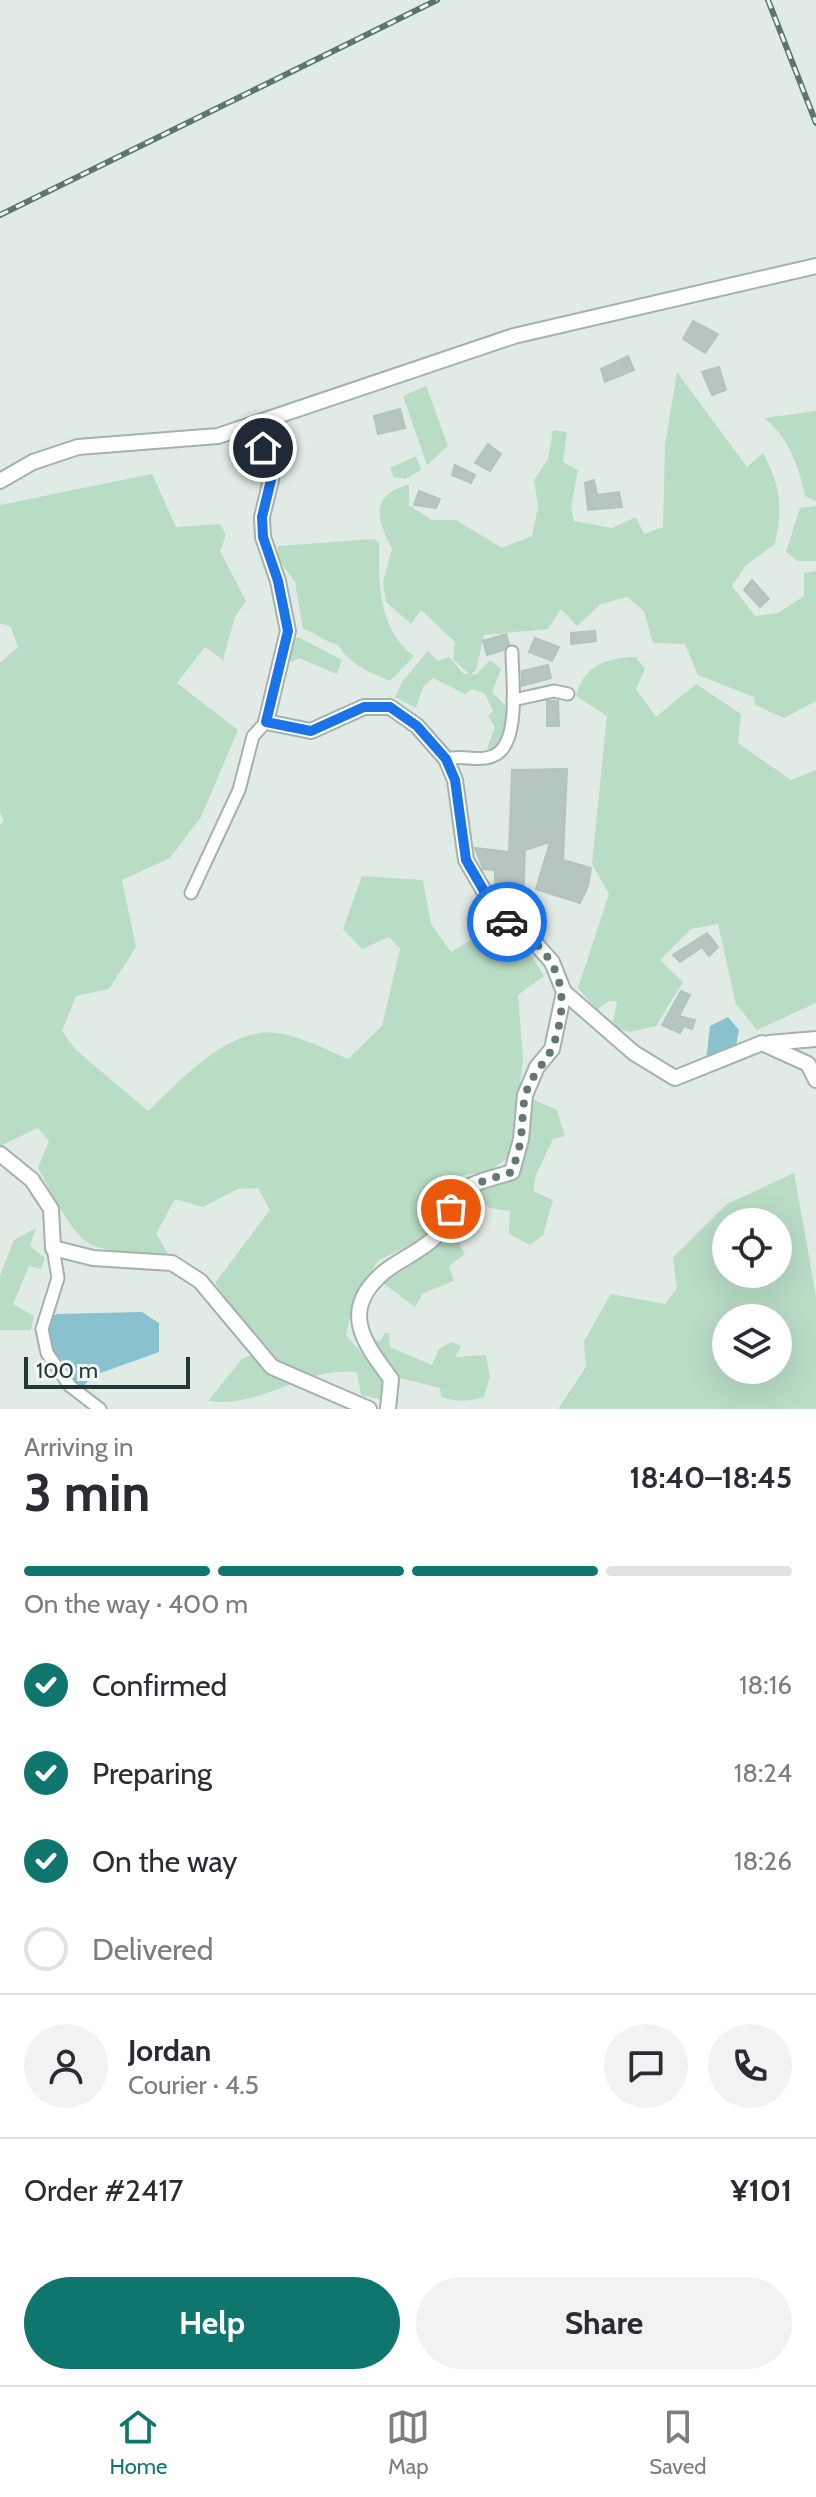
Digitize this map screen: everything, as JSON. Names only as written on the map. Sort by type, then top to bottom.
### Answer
[{"type":"street","points":[[0,481],[33,462],[78,447],[218,436],[514,336],[816,266]]},
{"type":"street","points":[[191,893],[239,790],[253,736],[266,722],[288,631],[278,581],[263,537],[262,517],[271,480],[263,448]]},
{"type":"street","points":[[446,759],[458,755],[481,759],[497,755],[509,739],[513,700],[512,652]]},
{"type":"street","points":[[513,700],[554,691],[568,694]]},
{"type":"street","points":[[266,722],[311,731],[364,707],[390,707],[417,726],[446,759],[455,780],[466,860],[498,912],[527,934],[552,962],[564,992],[634,1053],[675,1078],[762,1043],[816,1039]]},
{"type":"street","points":[[388,1409],[391,1379],[365,1344],[358,1323],[363,1295],[383,1273],[421,1250],[443,1229],[455,1197],[475,1184],[512,1172],[521,1139],[525,1095],[537,1067],[552,1049],[564,992]]},
{"type":"street","points":[[762,1043],[808,1064],[816,1080]]},
{"type":"street","points":[[0,1154],[32,1180],[51,1209],[58,1278],[42,1329],[47,1353],[70,1386],[100,1409]]},
{"type":"street","points":[[53,1248],[93,1258],[172,1263],[200,1281],[272,1367],[369,1409]]},
{"type":"green space","points":[[677,372],[747,467],[763,453],[777,487],[779,519],[775,544],[746,565],[732,586],[755,616],[778,613],[804,596],[804,573],[816,571],[816,701],[784,718],[755,705],[754,697],[698,675],[685,644],[653,643],[644,611],[627,597],[601,604],[577,626],[561,609],[548,629],[484,635],[476,670],[471,674],[476,675],[490,660],[501,669],[492,692],[509,709],[509,739],[497,755],[487,748],[495,727],[488,716],[493,711],[485,694],[472,689],[465,694],[433,678],[423,687],[416,708],[395,697],[402,682],[428,651],[438,661],[449,657],[464,674],[469,674],[453,659],[455,642],[421,610],[411,624],[386,602],[383,582],[392,549],[382,527],[380,509],[388,495],[409,484],[409,505],[432,520],[456,520],[502,548],[532,536],[538,507],[534,480],[548,459],[553,430],[567,432],[563,462],[578,470],[571,507],[574,521],[612,528],[636,517],[644,534],[663,527],[665,445]]},
{"type":"green space","points":[[426,386],[448,446],[427,465],[403,396]]},
{"type":"green space","points":[[816,411],[816,501],[805,496],[791,453],[779,433],[764,418]]},
{"type":"green space","points":[[416,456],[421,470],[405,479],[394,477],[390,468]]},
{"type":"green space","points":[[152,474],[176,527],[220,524],[226,535],[220,551],[246,601],[235,617],[223,660],[205,647],[177,683],[238,730],[201,817],[170,858],[122,880],[136,947],[109,989],[76,996],[62,1031],[75,1049],[148,1111],[213,1054],[243,1037],[269,1032],[293,1036],[348,1059],[382,1026],[400,949],[389,937],[362,949],[343,929],[362,876],[423,880],[431,924],[451,952],[496,925],[525,945],[544,976],[518,995],[523,1058],[512,1155],[488,1172],[463,1175],[444,1202],[427,1236],[378,1261],[354,1298],[346,1335],[382,1377],[382,1400],[361,1395],[357,1372],[338,1372],[319,1375],[246,1399],[208,1401],[242,1359],[262,1350],[215,1283],[270,1210],[258,1188],[238,1189],[203,1207],[175,1199],[156,1234],[168,1254],[110,1250],[84,1240],[62,1211],[38,1168],[49,1141],[38,1128],[0,1146],[0,824],[4,821],[0,812],[0,663],[18,647],[11,627],[0,623],[0,505]]},
{"type":"green space","points":[[816,506],[816,561],[798,561],[786,552],[800,508]]},
{"type":"green space","points":[[374,539],[379,543],[379,575],[387,619],[393,633],[414,656],[390,681],[354,663],[338,645],[303,629],[295,582],[278,559],[278,546]]},
{"type":"green space","points":[[298,637],[342,660],[337,674],[299,658],[292,662],[283,658],[290,640]]},
{"type":"green space","points":[[636,657],[645,669],[636,689],[656,717],[696,684],[741,714],[738,743],[791,780],[816,770],[816,1003],[757,1030],[736,1004],[718,924],[691,929],[660,960],[683,982],[656,1026],[630,1032],[612,1027],[617,1002],[609,1001],[597,1010],[578,988],[609,894],[592,864],[607,716],[576,696],[585,677],[598,665]]},
{"type":"green space","points":[[530,1098],[557,1110],[565,1136],[553,1139],[536,1175],[533,1191],[553,1200],[543,1235],[530,1245],[509,1234],[510,1211],[489,1208],[480,1199],[466,1200],[456,1226],[465,1254],[449,1266],[454,1281],[423,1293],[415,1307],[383,1283],[435,1246],[460,1199],[476,1190],[511,1180],[519,1166]]},
{"type":"green space","points":[[794,1173],[816,1296],[816,1409],[558,1409],[586,1367],[584,1341],[611,1294],[665,1304],[677,1288],[673,1257],[712,1219],[712,1288],[792,1288],[792,1208],[723,1208]]},
{"type":"green space","points":[[36,1228],[30,1246],[45,1258],[41,1269],[29,1266],[13,1304],[34,1316],[31,1330],[0,1330],[0,1276],[14,1240]]},
{"type":"green space","points":[[385,1333],[389,1333],[390,1347],[432,1365],[439,1349],[451,1342],[461,1346],[455,1357],[486,1355],[490,1376],[484,1397],[462,1401],[447,1399],[441,1397],[440,1388],[400,1378],[368,1340],[380,1341]]},
{"type":"water","points":[[728,1017],[739,1030],[736,1046],[706,1061],[710,1026]]},
{"type":"water","points":[[142,1312],[159,1323],[159,1352],[92,1376],[84,1386],[74,1389],[47,1353],[45,1320],[57,1314]]},
{"type":"building","points":[[693,321],[718,334],[705,353],[683,339]]},
{"type":"building","points":[[628,356],[634,370],[605,382],[601,369]]},
{"type":"building","points":[[719,367],[726,390],[712,395],[702,372]]},
{"type":"building","points":[[400,409],[405,428],[378,434],[374,416]]},
{"type":"building","points":[[488,444],[501,454],[490,471],[475,463]]},
{"type":"building","points":[[455,465],[475,475],[471,483],[452,475]]},
{"type":"building","points":[[594,480],[597,495],[619,492],[622,507],[588,510],[585,483]]},
{"type":"building","points":[[419,491],[440,499],[436,508],[414,505]]},
{"type":"building","points":[[752,580],[769,599],[760,607],[744,590]]},
{"type":"building","points":[[595,631],[596,641],[571,644],[571,633]]},
{"type":"building","points":[[506,634],[509,644],[504,650],[487,655],[483,641]]},
{"type":"building","points":[[535,638],[559,647],[552,661],[529,652]]},
{"type":"building","points":[[548,665],[551,678],[522,686],[522,671]]},
{"type":"building","points":[[547,701],[558,701],[559,726],[547,726]]},
{"type":"building","points":[[567,769],[563,860],[591,868],[588,886],[580,903],[536,889],[550,842],[525,850],[523,908],[507,907],[495,889],[495,870],[483,869],[475,848],[509,852],[512,770]]},
{"type":"building","points":[[707,933],[718,947],[709,956],[702,947],[680,962],[673,955]]},
{"type":"building","points":[[681,991],[690,995],[679,1016],[695,1020],[692,1029],[684,1026],[680,1033],[662,1025]]},
{"type":"railway","points":[[0,215],[437,0]]},
{"type":"railway","points":[[768,0],[816,123]]},
{"type":"way so far","points":[[451,1209],[455,1197],[475,1184],[512,1172],[521,1139],[525,1095],[537,1067],[552,1049],[561,1010],[564,992],[552,962],[527,934],[507,922]]},
{"type":"route","points":[[263,448],[271,480],[262,517],[263,537],[278,581],[288,631],[266,722],[311,731],[364,707],[390,707],[417,726],[446,759],[455,780],[466,860],[491,903],[507,922]]}]
